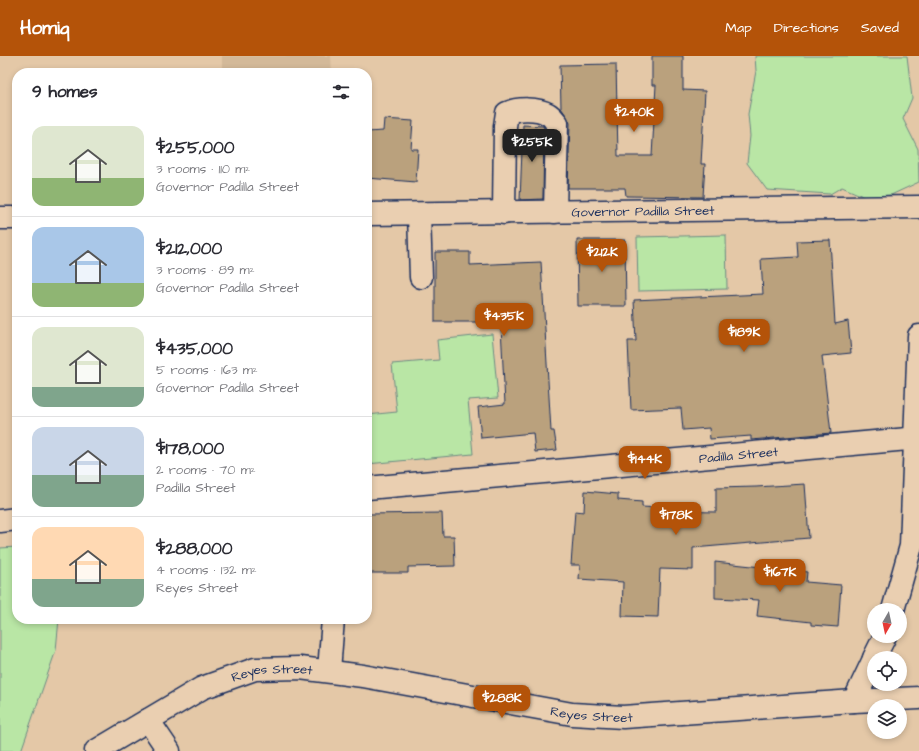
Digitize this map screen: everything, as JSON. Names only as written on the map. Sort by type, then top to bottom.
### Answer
[{"type":"street","points":[[504,213],[505,126],[507,113],[513,110],[540,111],[550,115],[557,123],[555,212]]},
{"type":"street","name":"Governor Padilla Street","points":[[372,214],[919,207]]},
{"type":"street","points":[[419,214],[421,277]]},
{"type":"street","points":[[0,218],[12,218]]},
{"type":"street","points":[[895,603],[911,546],[917,438],[919,336]]},
{"type":"street","name":"Padilla Street","points":[[372,488],[917,438]]},
{"type":"street","points":[[0,521],[12,520]]},
{"type":"street","points":[[329,671],[333,624]]},
{"type":"street","name":"Reyes Street","points":[[96,751],[202,688],[255,669],[300,668],[329,671],[572,714],[623,717],[919,698]]},
{"type":"street","points":[[854,701],[867,673]]},
{"type":"street","points":[[148,720],[168,751]]},
{"type":"shaded area","points":[[222,56],[331,56],[332,68],[222,68]]},
{"type":"green space","points":[[755,56],[907,56],[912,98],[903,119],[918,149],[919,182],[891,195],[865,197],[842,187],[830,194],[767,190],[747,163],[750,136],[748,114],[756,71]]},
{"type":"green space","points":[[726,235],[727,289],[638,291],[637,237]]},
{"type":"green space","points":[[492,334],[498,398],[468,400],[473,454],[372,464],[372,414],[397,412],[392,364],[439,360],[437,340]]},
{"type":"green space","points":[[12,547],[12,624],[59,624],[56,650],[21,751],[0,751],[0,548]]},
{"type":"building","points":[[652,56],[683,56],[683,90],[705,91],[701,164],[705,164],[703,197],[626,196],[625,188],[568,188],[570,123],[561,108],[560,65],[616,64],[618,156],[652,156],[656,85],[652,85]]},
{"type":"building","points":[[384,119],[413,121],[411,149],[418,149],[416,182],[372,178],[372,132],[383,131]]},
{"type":"building","points":[[523,125],[543,126],[544,128],[543,199],[520,200]]},
{"type":"building","points":[[577,240],[625,240],[626,306],[578,306]]},
{"type":"building","points":[[830,240],[835,324],[848,321],[851,353],[822,356],[831,433],[751,440],[751,436],[710,439],[709,428],[683,430],[681,408],[631,410],[628,341],[636,341],[634,300],[763,294],[761,259],[798,257],[797,241]]},
{"type":"building","points":[[435,252],[470,252],[470,265],[541,262],[551,431],[554,431],[557,450],[535,452],[533,433],[481,438],[478,407],[505,404],[501,327],[488,327],[488,322],[435,322]]},
{"type":"building","points":[[805,484],[809,538],[693,548],[693,570],[660,569],[658,617],[622,616],[623,582],[579,579],[580,565],[571,565],[575,511],[584,512],[585,491],[618,494],[618,500],[642,502],[642,507],[660,508],[659,511],[716,512],[716,488]]},
{"type":"building","points":[[442,513],[443,536],[454,536],[455,566],[408,567],[408,573],[372,573],[372,514]]},
{"type":"building","points":[[715,562],[807,572],[806,582],[841,585],[838,627],[811,625],[811,622],[757,616],[759,600],[715,598]]}]
